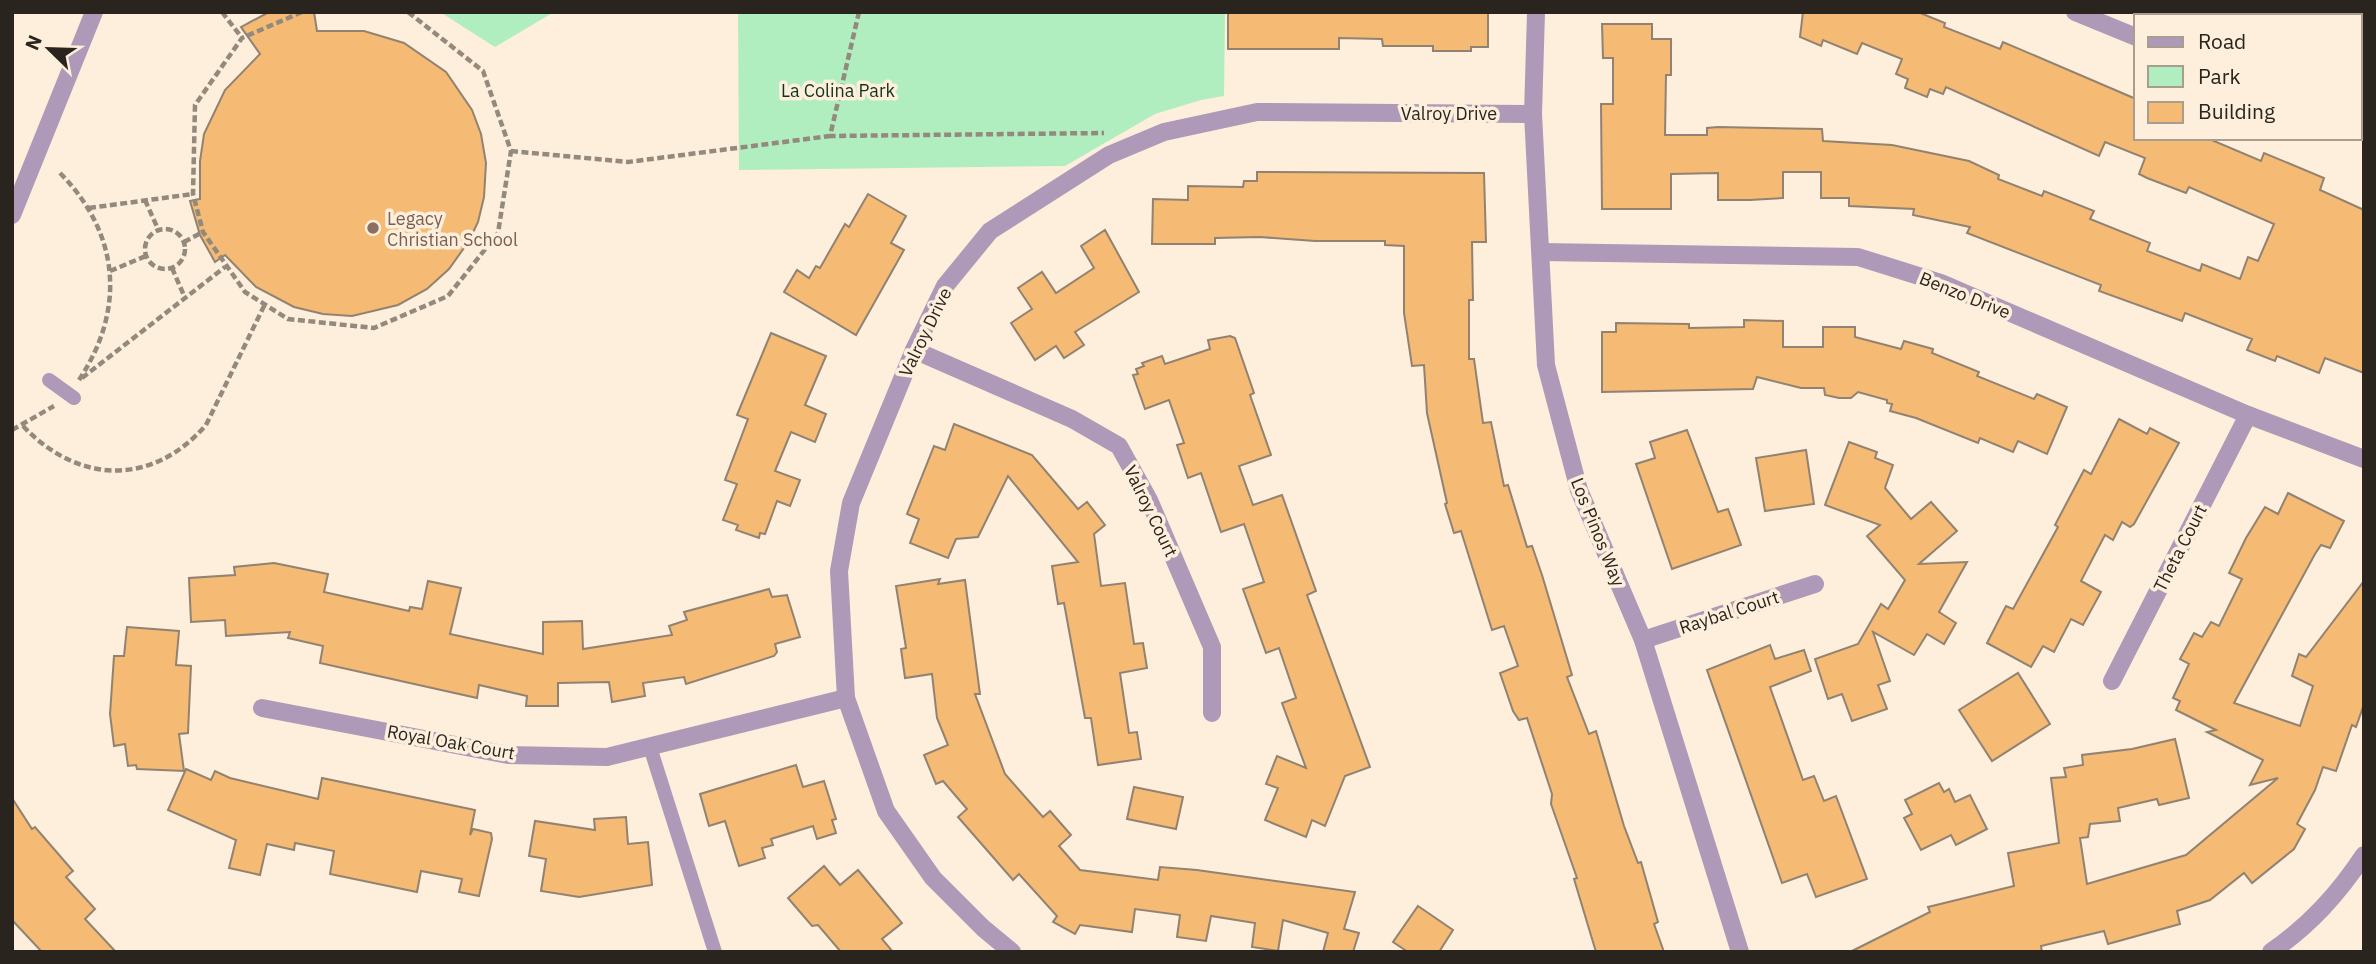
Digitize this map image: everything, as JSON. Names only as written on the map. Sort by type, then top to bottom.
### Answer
[{"type":"street","points":[[12,215],[94,12]]},
{"type":"street","name":"Los Pinos Way","points":[[1536,12],[1533,114],[1546,365],[1579,490],[1643,640],[1740,952]]},
{"type":"street","points":[[2075,12],[2134,36]]},
{"type":"street","name":"Valroy Drive","points":[[1012,952],[983,928],[933,878],[886,811],[846,698],[839,571],[850,503],[914,350],[945,286],[990,231],[1109,155],[1164,132],[1257,112],[1533,114]]},
{"type":"street","name":"Benzo Drive","points":[[1541,252],[1858,257],[1941,283],[2248,415],[2364,459]]},
{"type":"street","name":"Valroy Court","points":[[914,350],[1072,419],[1119,446],[1149,500],[1212,647],[1212,713]]},
{"type":"street","name":"Theta Court","points":[[2112,681],[2248,415]]},
{"type":"street","name":"Raybal Court","points":[[1643,640],[1815,584]]},
{"type":"street","name":"Royal Oak Court","points":[[262,708],[508,755],[607,757],[846,698]]},
{"type":"street","points":[[2271,952],[2302,931],[2341,889],[2364,855]]},
{"type":"lane","points":[[49,380],[74,398]]},
{"type":"lane","points":[[650,747],[715,952]]},
{"type":"path","points":[[222,12],[242,38]]},
{"type":"path","points":[[302,12],[242,38],[195,104],[193,194],[203,232],[245,292],[288,319],[374,328],[448,296],[498,233],[511,150],[483,71],[408,12]]},
{"type":"path","points":[[830,136],[859,12]]},
{"type":"path","points":[[511,150],[628,162],[830,136],[1108,133]]},
{"type":"path","points":[[60,173],[89,208],[106,249],[110,271],[111,293],[102,337],[79,381],[225,267]]},
{"type":"path","points":[[89,208],[193,194]]},
{"type":"path","points":[[145,200],[158,229]]},
{"type":"path","points":[[158,229],[174,230],[184,242],[184,257],[172,268],[156,267],[146,256],[146,240],[158,229]]},
{"type":"path","points":[[184,242],[203,232]]},
{"type":"path","points":[[110,271],[146,256]]},
{"type":"path","points":[[172,268],[185,298]]},
{"type":"path","points":[[23,426],[56,455],[92,468],[130,470],[165,459],[194,439],[206,425],[264,306]]},
{"type":"path","points":[[12,430],[23,426],[57,403]]},
{"type":"green space","points":[[440,12],[554,12],[495,47]]},
{"type":"green space","name":"La Colina Park","points":[[738,12],[1225,12],[1224,96],[1155,114],[1065,166],[739,170]]},
{"type":"building","points":[[269,12],[314,12],[317,31],[364,31],[404,43],[446,72],[472,110],[481,134],[486,163],[484,197],[478,222],[469,241],[449,269],[427,289],[398,305],[352,316],[323,314],[294,307],[256,287],[225,255],[215,262],[200,235],[190,201],[200,199],[200,161],[204,134],[225,90],[260,54],[241,27]]},
{"type":"building","points":[[1228,12],[1488,12],[1488,47],[1471,47],[1471,51],[1433,51],[1433,46],[1383,46],[1382,39],[1339,38],[1339,49],[1228,49]]},
{"type":"building","points":[[1803,12],[1918,12],[1945,23],[1944,27],[2000,49],[2003,42],[2134,98],[2134,140],[2212,140],[2261,161],[2264,153],[2324,178],[2320,190],[2364,210],[2364,373],[2325,358],[2319,373],[2277,356],[2275,361],[2247,350],[2252,339],[2185,313],[2182,321],[2099,291],[2101,285],[1967,233],[1970,227],[1913,215],[1914,209],[1849,206],[1849,198],[1821,198],[1821,172],[1783,172],[1783,198],[1750,200],[1718,200],[1718,173],[1671,174],[1671,209],[1602,209],[1601,104],[1613,104],[1613,58],[1603,58],[1602,24],[1652,24],[1652,39],[1671,39],[1671,75],[1666,75],[1665,135],[1707,135],[1707,128],[1718,127],[1822,129],[1823,141],[1892,145],[1969,161],[1999,175],[1998,179],[2042,196],[2044,191],[2094,211],[2090,219],[2150,243],[2147,251],[2200,271],[2202,264],[2240,279],[2248,257],[2258,261],[2274,224],[2189,187],[2186,193],[2139,174],[2145,158],[2105,142],[2099,156],[1946,87],[1943,94],[1930,89],[1927,97],[1905,88],[1908,79],[1896,74],[1902,59],[1862,43],[1857,54],[1823,40],[1821,46],[1800,37]]},
{"type":"building","points":[[1257,172],[1484,173],[1486,242],[1472,242],[1473,300],[1469,300],[1469,359],[1474,359],[1483,423],[1491,422],[1504,486],[1508,485],[1527,547],[1532,546],[1542,575],[1572,675],[1567,677],[1589,734],[1596,731],[1624,826],[1638,863],[1641,862],[1658,922],[1654,924],[1664,952],[1596,952],[1574,879],[1577,878],[1551,804],[1552,794],[1527,718],[1519,720],[1513,711],[1500,673],[1518,666],[1504,626],[1492,630],[1461,531],[1454,533],[1445,504],[1447,503],[1427,413],[1424,365],[1412,366],[1404,313],[1404,246],[1385,245],[1385,241],[1315,241],[1260,237],[1215,238],[1215,244],[1152,244],[1153,199],[1188,200],[1188,186],[1243,187],[1244,181],[1257,181]]},
{"type":"building","points":[[868,194],[906,216],[891,243],[904,250],[856,335],[784,292],[797,270],[809,278],[816,266],[820,268],[845,224],[849,227]]},
{"type":"building","points":[[1105,230],[1139,292],[1075,332],[1084,345],[1064,358],[1056,346],[1035,360],[1011,323],[1032,309],[1018,288],[1042,272],[1056,293],[1094,268],[1081,246]]},
{"type":"building","points":[[1744,320],[1783,321],[1783,347],[1823,347],[1823,327],[1855,327],[1855,337],[1901,349],[1904,341],[1933,349],[1932,353],[1979,372],[1977,376],[2034,399],[2037,394],[2067,407],[2047,454],[2018,441],[2013,452],[1980,438],[1978,443],[1916,418],[1890,411],[1892,404],[1887,403],[1887,400],[1858,392],[1851,398],[1839,398],[1825,395],[1824,388],[1801,388],[1757,377],[1753,389],[1602,392],[1602,332],[1616,332],[1616,323],[1689,324],[1689,328],[1744,327]]},
{"type":"building","points":[[771,333],[826,356],[805,405],[826,414],[815,442],[791,432],[775,471],[800,480],[790,506],[777,501],[765,534],[760,533],[759,538],[736,530],[738,525],[723,520],[737,484],[725,480],[748,419],[737,415]]},
{"type":"building","points":[[1230,336],[1235,338],[1254,393],[1250,395],[1271,455],[1239,466],[1253,505],[1282,495],[1316,591],[1307,595],[1370,767],[1345,776],[1325,826],[1312,820],[1306,837],[1265,820],[1278,788],[1266,784],[1277,756],[1306,768],[1282,703],[1296,698],[1279,648],[1266,653],[1243,589],[1264,582],[1244,524],[1221,532],[1201,473],[1188,478],[1177,445],[1184,443],[1169,400],[1145,409],[1133,375],[1138,374],[1136,369],[1144,366],[1142,363],[1162,356],[1165,364],[1210,349],[1208,340]]},
{"type":"building","points":[[2119,419],[2147,434],[2150,428],[2179,443],[2134,524],[2130,527],[2122,522],[2113,540],[2105,535],[2081,581],[2101,592],[2083,625],[2071,619],[2054,652],[2043,646],[2031,667],[1987,643],[2006,606],[2013,609],[2058,527],[2055,525],[2084,470],[2091,474]]},
{"type":"building","points":[[954,424],[1032,455],[1078,509],[1087,502],[1105,525],[1094,534],[1101,586],[1125,583],[1134,644],[1143,643],[1147,668],[1120,673],[1129,733],[1137,732],[1141,759],[1098,765],[1091,718],[1085,718],[1064,603],[1058,604],[1052,566],[1078,562],[1008,476],[978,537],[956,539],[948,558],[910,543],[919,519],[907,514],[934,446],[945,450]]},
{"type":"building","points":[[1687,430],[1718,512],[1728,509],[1741,545],[1672,569],[1636,464],[1655,458],[1650,442]]},
{"type":"building","points":[[1849,442],[1877,452],[1875,458],[1893,465],[1885,488],[1911,519],[1931,502],[1957,531],[1919,564],[1967,562],[1939,612],[1956,623],[1944,644],[1927,634],[1914,655],[1873,632],[1890,681],[1878,685],[1887,709],[1852,721],[1842,694],[1828,699],[1815,659],[1858,644],[1881,604],[1888,609],[1905,580],[1867,536],[1880,525],[1825,505]]},
{"type":"building","points":[[1806,450],[1814,504],[1765,511],[1756,458]]},
{"type":"building","points":[[2288,493],[2344,521],[2330,548],[2321,545],[2315,554],[2234,703],[2300,726],[2313,686],[2292,676],[2299,654],[2306,657],[2364,581],[2364,704],[2356,727],[2352,725],[2336,771],[2323,767],[2315,790],[2297,824],[2305,829],[2294,849],[2252,883],[2244,873],[2210,900],[2177,911],[2180,924],[2108,944],[2104,931],[2041,946],[2042,952],[1850,952],[1930,912],[1928,907],[2014,886],[2008,853],[2059,843],[2051,778],[2066,777],[2064,768],[2083,765],[2082,755],[2132,749],[2175,739],[2189,798],[2159,805],[2157,799],[2118,808],[2120,821],[2090,824],[2088,837],[2080,838],[2087,884],[2186,855],[2278,778],[2250,785],[2263,760],[2207,732],[2216,730],[2176,710],[2180,701],[2173,698],[2189,664],[2180,659],[2194,633],[2202,637],[2211,622],[2219,626],[2242,579],[2229,573],[2246,538],[2265,507],[2278,514]]},
{"type":"building","points":[[274,563],[328,574],[324,592],[409,611],[410,607],[422,609],[428,581],[461,588],[450,634],[543,654],[543,622],[582,621],[583,649],[672,635],[669,626],[687,620],[684,612],[769,589],[772,597],[787,595],[800,637],[775,644],[777,652],[774,656],[686,684],[684,677],[643,683],[645,696],[612,702],[609,682],[558,683],[558,706],[526,706],[527,696],[479,685],[477,698],[320,663],[323,646],[288,638],[290,632],[226,636],[225,620],[191,622],[189,578],[235,575],[234,567]]},
{"type":"building","points":[[940,579],[938,584],[965,580],[980,694],[975,694],[1005,774],[1043,817],[1050,811],[1071,835],[1059,846],[1080,870],[1158,880],[1160,867],[1355,892],[1344,929],[1359,933],[1353,952],[1323,952],[1328,933],[1283,920],[1278,951],[1252,947],[1255,923],[1211,916],[1206,941],[1177,937],[1180,915],[1135,909],[1132,932],[1080,925],[1075,934],[1053,922],[1057,916],[1019,874],[1013,880],[958,817],[967,809],[943,781],[936,784],[924,755],[948,745],[937,718],[932,674],[905,678],[901,649],[906,648],[896,586]]},
{"type":"building","points":[[127,627],[179,631],[176,665],[191,666],[188,733],[179,734],[184,771],[137,769],[136,765],[128,766],[125,744],[114,746],[110,714],[114,656],[124,656]]},
{"type":"building","points":[[1770,645],[1775,659],[1804,650],[1811,671],[1770,687],[1803,780],[1814,776],[1824,801],[1836,796],[1867,879],[1816,897],[1807,874],[1782,883],[1707,670]]},
{"type":"building","points":[[2018,673],[2050,724],[1992,761],[1959,710]]},
{"type":"building","points":[[796,765],[803,787],[824,781],[836,819],[832,820],[836,833],[817,839],[813,826],[771,839],[773,845],[762,848],[765,858],[739,866],[725,821],[709,826],[700,794]]},
{"type":"building","points":[[186,769],[211,780],[215,771],[230,778],[318,799],[322,778],[475,810],[470,835],[473,829],[491,833],[492,839],[479,896],[459,892],[462,879],[421,871],[417,892],[330,874],[334,851],[295,843],[294,850],[267,844],[260,875],[229,868],[236,840],[168,810]]},
{"type":"building","points":[[1939,783],[1944,792],[1949,789],[1955,802],[1970,795],[1987,829],[1956,845],[1951,835],[1921,850],[1904,818],[1912,814],[1905,800]]},
{"type":"building","points":[[1134,787],[1183,797],[1176,829],[1127,819]]},
{"type":"building","points":[[12,798],[32,829],[35,827],[73,871],[66,877],[95,909],[85,919],[116,952],[42,952],[12,920]]},
{"type":"building","points":[[626,817],[628,844],[648,842],[652,885],[579,897],[541,891],[546,859],[529,856],[535,821],[595,830],[594,819]]},
{"type":"building","points":[[824,866],[840,885],[858,870],[902,923],[882,939],[893,952],[841,952],[818,925],[812,926],[788,898]]},
{"type":"building","points":[[1418,906],[1453,930],[1439,952],[1408,952],[1393,942]]},
{"type":"place","name":"Legacy Christian School","points":[[373,228]]}]
